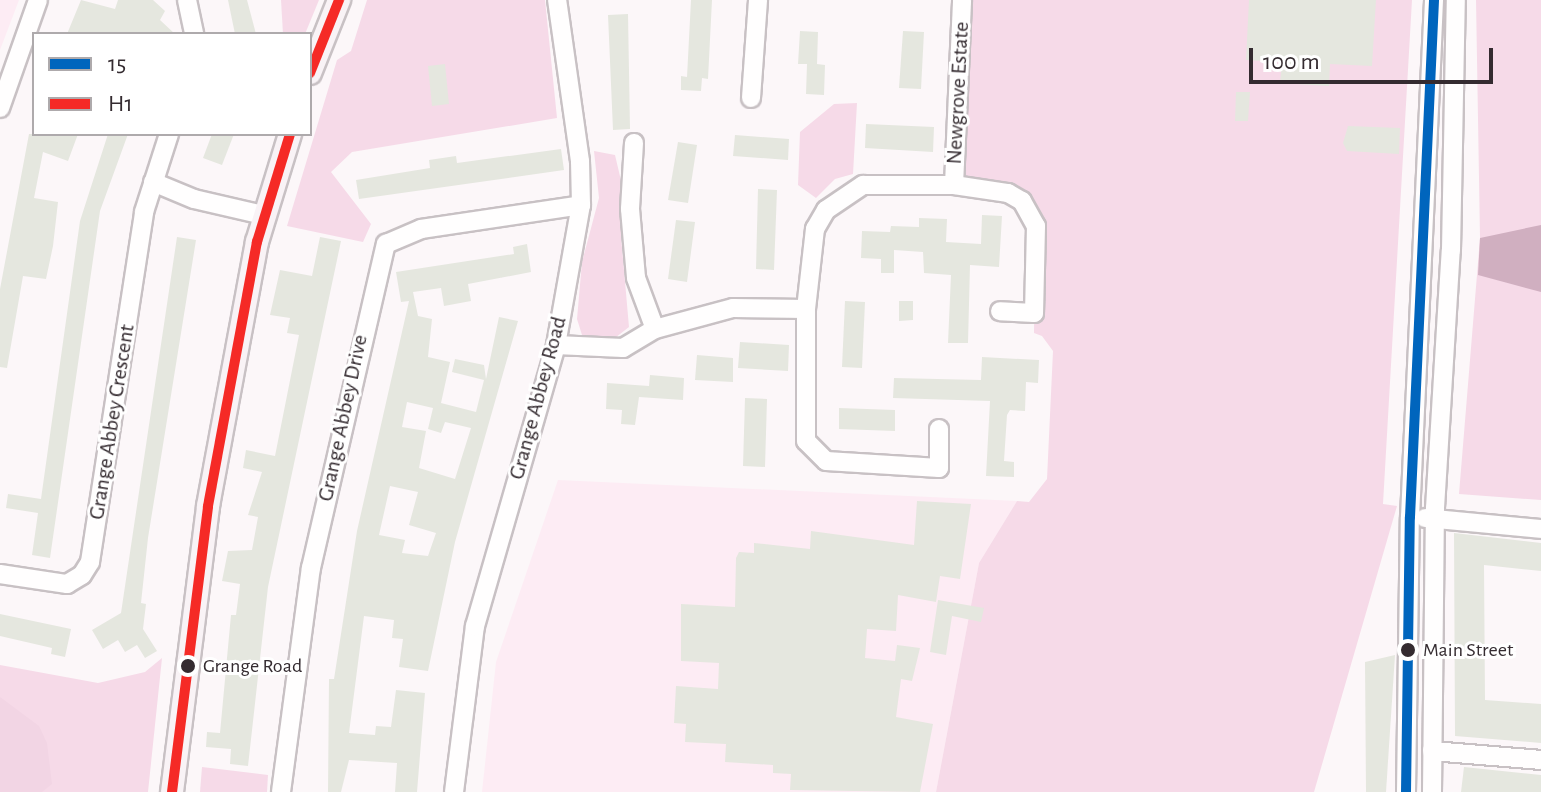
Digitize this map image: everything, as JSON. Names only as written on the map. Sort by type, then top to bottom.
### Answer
[{"type":"main road","points":[[312,68],[339,0]]},
{"type":"main road","points":[[172,792],[208,506],[263,215],[289,136]]},
{"type":"street","points":[[0,108],[38,0]]},
{"type":"street","points":[[187,0],[194,32]]},
{"type":"street","name":"Grange Abbey Road","points":[[454,792],[475,626],[556,345],[581,205],[580,161],[557,0]]},
{"type":"street","points":[[751,98],[758,0]]},
{"type":"street","name":"Newgrove Estate","points":[[954,185],[962,0]]},
{"type":"street","points":[[1406,792],[1410,517],[1434,0]]},
{"type":"street","points":[[1432,792],[1434,518],[1451,250],[1456,0]]},
{"type":"street","name":"Grange Abbey Crescent","points":[[0,574],[67,584],[82,575],[90,562],[153,182],[168,136]]},
{"type":"street","points":[[634,143],[630,209],[636,278],[655,329]]},
{"type":"street","points":[[153,182],[194,199],[263,215]]},
{"type":"street","name":"Newgrove Estate","points":[[939,429],[939,468],[826,461],[813,452],[804,427],[806,309],[815,229],[841,196],[877,183],[954,185],[1008,193],[1022,201],[1036,226],[1034,313],[1000,311]]},
{"type":"street","name":"Grange Abbey Drive","points":[[281,792],[311,568],[386,244],[421,229],[581,205]]},
{"type":"street","points":[[556,345],[623,348],[655,329],[733,308],[806,309]]},
{"type":"street","points":[[1410,517],[1541,529]]},
{"type":"street","points":[[1432,751],[1541,760]]},
{"type":"shaded area","points":[[0,0],[19,0],[0,50]]},
{"type":"shaded area","points":[[281,0],[319,0],[306,32],[283,32]]},
{"type":"shaded area","points":[[367,0],[545,0],[557,118],[352,152],[331,172],[371,224],[363,242],[287,226],[337,60],[351,51]]},
{"type":"shaded area","points":[[972,0],[1412,0],[1383,504],[1397,506],[1314,792],[936,792],[979,563],[1017,501],[1029,502],[1047,479],[1053,351],[1042,336],[1034,333],[1035,232],[1008,188],[961,180]]},
{"type":"shaded area","points":[[1476,0],[1541,0],[1541,500],[1459,494],[1480,238]]},
{"type":"shaded area","points":[[857,103],[853,174],[835,179],[816,198],[798,185],[800,132],[834,104]]},
{"type":"shaded area","points":[[594,151],[615,155],[623,189],[621,236],[629,327],[611,341],[582,335],[577,319],[582,262],[599,198]]},
{"type":"shaded area","points":[[1541,225],[1541,292],[1478,275],[1480,238]]},
{"type":"shaded area","points":[[558,480],[1017,501],[979,563],[936,792],[482,792],[496,662]]},
{"type":"shaded area","points":[[162,658],[148,792],[0,792],[0,665],[98,683],[145,672]]},
{"type":"shaded area","points":[[0,697],[39,726],[47,743],[52,784],[42,792],[0,792]]},
{"type":"shaded area","points":[[202,767],[268,775],[267,792],[200,792]]},
{"type":"building","points":[[81,0],[115,9],[118,0],[153,0],[165,11],[160,20],[173,32],[68,32]]},
{"type":"building","points":[[228,0],[247,0],[255,32],[235,32]]},
{"type":"building","points":[[691,0],[712,0],[708,79],[702,78],[701,91],[681,90],[681,76],[687,77]]},
{"type":"building","points":[[1249,0],[1376,0],[1372,66],[1330,64],[1329,86],[1280,83],[1282,62],[1246,60]]},
{"type":"building","points":[[628,14],[630,129],[613,130],[608,15]]},
{"type":"building","points":[[800,31],[818,32],[817,64],[825,65],[824,95],[806,94],[807,64],[798,64]]},
{"type":"building","points":[[903,31],[924,32],[921,89],[899,88]]},
{"type":"building","points":[[445,64],[449,104],[432,106],[428,66]]},
{"type":"building","points":[[1236,92],[1250,92],[1248,121],[1235,121]]},
{"type":"building","points":[[866,124],[934,127],[933,152],[865,148]]},
{"type":"building","points":[[1348,126],[1400,128],[1399,154],[1347,151],[1343,143]]},
{"type":"building","points":[[29,134],[77,136],[68,161],[43,152],[34,198],[58,202],[53,246],[46,279],[23,276],[7,368],[0,367],[0,289]]},
{"type":"building","points":[[735,135],[789,139],[788,160],[733,156]]},
{"type":"building","points":[[107,136],[127,136],[100,211],[50,558],[32,555],[38,513],[6,508],[8,494],[41,499],[80,221]]},
{"type":"building","points":[[211,136],[233,136],[222,165],[203,158]]},
{"type":"building","points":[[678,142],[697,145],[688,203],[668,200]]},
{"type":"building","points":[[561,149],[564,170],[359,199],[356,180],[430,168],[429,160],[456,156],[457,163]]},
{"type":"building","points":[[758,189],[777,190],[774,270],[756,269]]},
{"type":"building","points":[[982,215],[1002,216],[999,267],[970,265],[968,343],[948,343],[951,275],[924,273],[923,252],[894,250],[894,273],[881,273],[881,259],[861,258],[862,231],[890,232],[891,226],[919,227],[919,218],[947,219],[946,242],[981,244]]},
{"type":"building","points":[[676,220],[695,222],[687,282],[668,279]]},
{"type":"building","points":[[177,237],[196,240],[148,538],[141,603],[146,604],[143,629],[157,651],[145,658],[137,645],[125,652],[118,640],[103,649],[92,630],[121,613]]},
{"type":"building","points":[[320,237],[341,241],[268,587],[248,766],[230,764],[231,749],[206,747],[207,732],[220,733],[231,615],[236,615],[240,584],[222,581],[228,551],[252,550],[258,517],[248,515],[262,472],[243,468],[246,450],[275,456],[299,335],[287,333],[290,318],[270,315],[280,270],[312,276]]},
{"type":"building","points":[[527,244],[531,272],[468,284],[471,301],[444,306],[441,288],[413,292],[418,316],[432,319],[428,357],[450,362],[441,403],[476,412],[484,380],[452,372],[455,359],[484,365],[486,379],[499,317],[518,321],[455,542],[428,671],[399,667],[403,639],[392,638],[394,620],[364,616],[349,733],[375,735],[376,726],[391,727],[396,690],[425,693],[417,792],[395,792],[397,763],[349,760],[341,792],[328,792],[329,679],[334,679],[357,531],[409,301],[401,302],[396,272],[514,254],[513,247]],"holes":[[[407,402],[433,408],[428,429],[441,433],[445,422],[471,428],[455,479],[419,468],[426,431],[402,427]],[[390,486],[418,492],[409,525],[436,533],[428,556],[402,553],[405,540],[379,535]]]},
{"type":"building","points":[[845,301],[865,302],[862,368],[842,367]]},
{"type":"building","points":[[899,301],[913,301],[913,320],[899,321]]},
{"type":"building","points":[[740,342],[789,345],[788,371],[738,368]]},
{"type":"building","points":[[697,355],[733,358],[733,382],[695,380]]},
{"type":"building","points":[[982,357],[1039,360],[1038,383],[1026,382],[1025,411],[1010,410],[1007,415],[1004,461],[1014,462],[1014,477],[986,476],[990,401],[893,398],[894,378],[981,380]]},
{"type":"building","points":[[650,375],[684,378],[683,400],[639,397],[635,425],[621,424],[622,410],[606,409],[607,383],[649,386]]},
{"type":"building","points":[[745,398],[767,399],[765,467],[743,466]]},
{"type":"building","points":[[839,408],[895,410],[895,431],[839,429]]},
{"type":"building","points":[[917,501],[971,504],[960,579],[940,576],[936,602],[898,595],[896,631],[867,629],[865,658],[895,661],[897,645],[920,648],[912,681],[901,679],[896,717],[933,724],[920,792],[790,790],[791,774],[773,773],[773,765],[725,762],[726,744],[685,742],[686,724],[674,723],[676,686],[718,689],[719,663],[681,661],[681,604],[735,607],[736,558],[739,552],[754,553],[754,543],[810,549],[811,531],[914,545]]},
{"type":"building","points":[[1454,533],[1541,543],[1541,571],[1484,565],[1485,700],[1541,704],[1541,743],[1455,736]]},
{"type":"building","points":[[938,600],[984,608],[981,622],[952,616],[946,655],[930,652]]},
{"type":"building","points":[[0,614],[71,629],[65,657],[51,654],[52,648],[0,636]]},
{"type":"building","points":[[1395,655],[1386,792],[1366,792],[1365,662]]},
{"type":"building","points":[[1464,767],[1541,775],[1541,792],[1461,792]]},
{"type":"transit line","name":"H1","points":[[312,68],[339,0]]},
{"type":"transit line","name":"15","points":[[1406,792],[1410,517],[1434,0]]},
{"type":"transit line","name":"H1","points":[[172,792],[208,506],[257,242],[289,136]]},
{"type":"place","name":"Main Street","points":[[1408,650]]},
{"type":"place","name":"Grange Road","points":[[188,666]]}]
